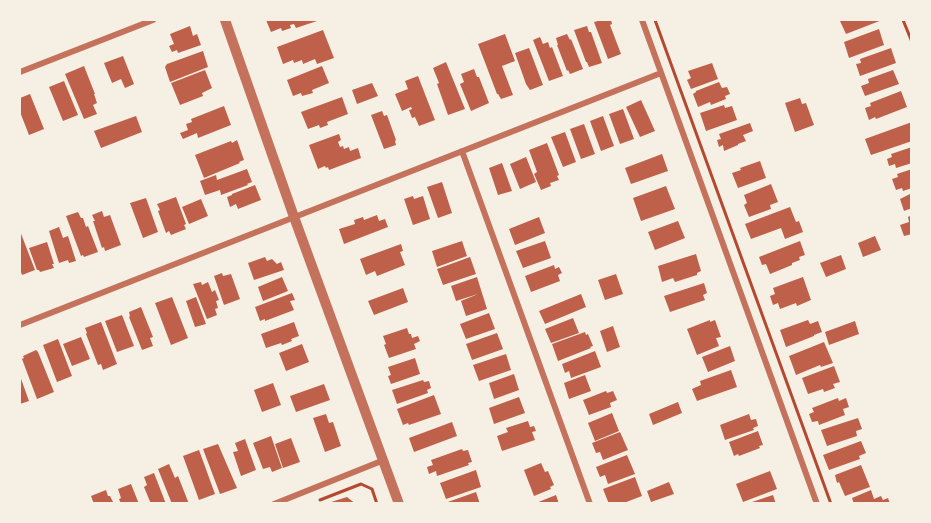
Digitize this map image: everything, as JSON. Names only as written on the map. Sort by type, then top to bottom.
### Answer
[{"type":"street","points":[[20,72],[153,20]]},
{"type":"street","points":[[225,20],[399,504]]},
{"type":"street","points":[[642,20],[817,504]]},
{"type":"street","points":[[20,325],[661,73]]},
{"type":"street","points":[[462,151],[590,504]]},
{"type":"street","points":[[274,504],[384,460]]},
{"type":"path","points":[[655,20],[831,504]]},
{"type":"path","points":[[903,20],[912,42]]},
{"type":"path","points":[[320,500],[361,484],[372,489],[378,504]]},
{"type":"building","points":[[266,20],[320,20],[296,28],[294,24],[290,25],[291,28],[282,31],[281,28],[271,32]]},
{"type":"building","points":[[611,20],[610,25],[621,54],[608,59],[594,22]]},
{"type":"building","points":[[882,20],[846,34],[840,21]]},
{"type":"building","points":[[190,26],[193,36],[197,34],[201,45],[178,53],[177,50],[172,52],[169,46],[174,44],[170,34]]},
{"type":"building","points":[[587,26],[602,63],[589,67],[574,30]]},
{"type":"building","points":[[879,29],[884,45],[849,58],[844,42]]},
{"type":"building","points":[[323,30],[334,58],[317,64],[315,59],[303,64],[302,60],[294,63],[293,60],[283,64],[277,47]]},
{"type":"building","points":[[505,34],[515,61],[502,66],[513,95],[501,99],[478,44]]},
{"type":"building","points":[[567,34],[583,69],[570,74],[556,38]]},
{"type":"building","points":[[540,37],[543,44],[548,42],[550,48],[552,47],[563,76],[549,81],[533,40]]},
{"type":"building","points":[[529,48],[543,85],[530,90],[515,53]]},
{"type":"building","points":[[891,48],[896,63],[860,76],[856,64],[861,63],[860,59]]},
{"type":"building","points":[[203,51],[208,67],[170,82],[165,67],[167,64]]},
{"type":"building","points":[[123,56],[134,84],[125,88],[121,79],[112,83],[104,63]]},
{"type":"building","points":[[446,62],[465,109],[448,115],[433,68]]},
{"type":"building","points":[[712,63],[718,79],[691,89],[687,80],[691,78],[688,71]]},
{"type":"building","points":[[84,66],[95,94],[97,103],[93,105],[97,114],[84,119],[65,74]]},
{"type":"building","points":[[322,66],[329,83],[312,90],[313,93],[293,96],[287,80]]},
{"type":"building","points":[[474,69],[489,103],[471,111],[460,84],[464,82],[461,74]]},
{"type":"building","points":[[205,70],[212,88],[202,93],[203,96],[180,105],[171,83]]},
{"type":"building","points":[[893,70],[899,84],[865,96],[861,86],[869,83],[868,79]]},
{"type":"building","points":[[418,76],[435,120],[419,126],[415,117],[412,118],[409,110],[412,109],[411,107],[402,111],[395,94],[408,89],[405,81]]},
{"type":"building","points":[[64,81],[78,115],[63,121],[49,87]]},
{"type":"building","points":[[719,82],[722,88],[727,87],[730,94],[725,96],[726,99],[698,107],[693,94]]},
{"type":"building","points":[[372,83],[378,96],[357,104],[352,90]]},
{"type":"building","points":[[901,91],[907,107],[869,120],[865,108],[871,106],[870,103]]},
{"type":"building","points":[[30,94],[44,129],[29,135],[20,112],[20,98]]},
{"type":"building","points":[[342,97],[348,114],[327,122],[328,125],[320,128],[319,125],[308,129],[301,112]]},
{"type":"building","points":[[800,98],[802,104],[806,103],[814,125],[795,132],[785,103]]},
{"type":"building","points":[[641,100],[655,131],[640,137],[626,107]]},
{"type":"building","points":[[724,105],[725,108],[732,106],[737,120],[706,131],[700,113]]},
{"type":"building","points":[[224,106],[231,125],[198,138],[197,133],[183,139],[180,133],[188,130],[186,124],[192,122],[191,119]]},
{"type":"building","points":[[623,109],[634,139],[620,144],[609,114]]},
{"type":"building","points":[[382,111],[384,116],[387,115],[396,140],[396,145],[384,149],[371,115]]},
{"type":"building","points":[[136,116],[142,132],[101,148],[94,131]]},
{"type":"building","points":[[603,116],[614,146],[601,151],[590,121]]},
{"type":"building","points":[[912,122],[912,141],[871,155],[865,139]]},
{"type":"building","points":[[750,123],[753,131],[743,135],[746,141],[724,151],[723,145],[719,147],[717,140],[721,139],[719,134]]},
{"type":"building","points":[[584,124],[595,154],[581,159],[570,129]]},
{"type":"building","points":[[565,132],[576,162],[563,167],[551,137]]},
{"type":"building","points":[[339,134],[340,147],[343,146],[344,149],[349,147],[350,151],[358,148],[361,158],[329,170],[325,166],[318,169],[309,145]]},
{"type":"building","points":[[237,140],[244,160],[204,178],[195,155]]},
{"type":"building","points":[[547,143],[559,180],[541,190],[534,174],[537,172],[529,150]]},
{"type":"building","points":[[912,147],[912,163],[896,168],[895,164],[889,166],[887,159],[892,157],[891,154]]},
{"type":"building","points":[[662,154],[668,171],[631,184],[625,168]]},
{"type":"building","points":[[526,157],[536,182],[520,189],[510,164]]},
{"type":"building","points":[[760,161],[766,178],[738,188],[732,173]]},
{"type":"building","points":[[502,163],[512,191],[498,195],[489,168]]},
{"type":"building","points":[[247,169],[252,182],[248,185],[221,195],[220,190],[205,195],[200,181],[216,175],[217,180]]},
{"type":"building","points":[[912,169],[912,188],[903,191],[902,188],[896,190],[892,179],[898,177],[897,174]]},
{"type":"building","points":[[442,182],[452,213],[438,218],[427,187]]},
{"type":"building","points":[[771,184],[778,202],[770,205],[771,209],[749,217],[744,205],[747,203],[744,195]]},
{"type":"building","points":[[255,185],[261,200],[238,209],[236,204],[230,207],[227,197]]},
{"type":"building","points":[[666,186],[675,209],[641,221],[633,198]]},
{"type":"building","points":[[912,193],[912,208],[904,211],[900,199]]},
{"type":"building","points":[[413,196],[414,199],[423,196],[430,219],[413,225],[404,199]]},
{"type":"building","points":[[176,197],[186,229],[171,235],[169,231],[166,233],[157,204]]},
{"type":"building","points":[[146,198],[158,232],[143,238],[130,203]]},
{"type":"building","points":[[201,199],[208,216],[189,224],[182,207]]},
{"type":"building","points":[[790,207],[803,232],[785,239],[781,228],[751,239],[745,224]]},
{"type":"building","points":[[102,211],[104,217],[110,215],[121,245],[105,251],[104,247],[102,248],[92,215]]},
{"type":"building","points":[[78,212],[86,227],[88,226],[98,252],[84,257],[81,256],[66,216]]},
{"type":"building","points":[[377,215],[379,221],[385,219],[388,227],[344,244],[339,229],[355,224],[354,220],[363,217],[364,220]]},
{"type":"building","points":[[912,215],[912,234],[904,236],[900,225],[909,222],[908,217]]},
{"type":"building","points":[[539,217],[545,233],[515,245],[509,229]]},
{"type":"building","points":[[678,221],[685,238],[655,250],[648,232]]},
{"type":"building","points":[[59,227],[63,238],[68,236],[76,261],[69,263],[68,260],[59,263],[49,231]]},
{"type":"building","points":[[20,231],[35,270],[22,275],[20,273]]},
{"type":"building","points":[[875,236],[881,250],[863,257],[858,243]]},
{"type":"building","points":[[462,241],[467,256],[437,267],[432,251]]},
{"type":"building","points":[[545,241],[551,258],[523,268],[516,251]]},
{"type":"building","points":[[800,241],[805,255],[799,257],[800,260],[770,274],[766,264],[762,265],[759,257]]},
{"type":"building","points":[[47,242],[54,268],[40,272],[37,270],[29,248]]},
{"type":"building","points":[[401,244],[403,251],[400,252],[405,265],[377,276],[375,271],[366,275],[360,259]]},
{"type":"building","points":[[696,254],[701,271],[697,275],[675,282],[673,278],[662,282],[658,266]]},
{"type":"building","points":[[841,255],[846,269],[826,277],[820,263]]},
{"type":"building","points":[[265,257],[267,261],[272,259],[277,264],[281,262],[284,270],[254,280],[248,263]]},
{"type":"building","points":[[470,257],[476,274],[443,285],[437,269]]},
{"type":"building","points":[[554,265],[555,269],[559,267],[562,273],[558,275],[560,281],[531,292],[525,276]]},
{"type":"building","points":[[222,273],[223,276],[231,274],[240,299],[224,305],[214,276]]},
{"type":"building","points":[[616,274],[623,294],[605,300],[598,280]]},
{"type":"building","points":[[282,277],[288,291],[263,301],[258,287]]},
{"type":"building","points":[[477,277],[487,309],[466,316],[461,301],[478,294],[456,301],[451,286]]},
{"type":"building","points":[[803,277],[811,300],[797,306],[796,303],[780,309],[778,303],[773,305],[770,296],[775,294],[773,288]]},
{"type":"building","points":[[201,282],[202,285],[208,282],[212,292],[215,290],[219,300],[216,301],[217,315],[207,319],[193,284]]},
{"type":"building","points":[[704,283],[707,293],[703,295],[705,300],[670,312],[664,296]]},
{"type":"building","points":[[403,288],[408,302],[374,315],[368,301]]},
{"type":"building","points":[[292,293],[295,300],[290,301],[294,310],[260,321],[255,307]]},
{"type":"building","points":[[581,294],[586,307],[545,324],[539,311]]},
{"type":"building","points":[[172,297],[188,338],[171,345],[155,303]]},
{"type":"building","points":[[196,297],[206,324],[195,327],[186,301]]},
{"type":"building","points":[[141,307],[153,337],[150,338],[153,346],[142,350],[129,317],[129,312]]},
{"type":"building","points":[[489,313],[495,329],[466,339],[460,324]]},
{"type":"building","points":[[122,315],[134,346],[117,352],[105,321]]},
{"type":"building","points":[[573,318],[579,333],[551,343],[545,329]]},
{"type":"building","points":[[710,320],[710,322],[715,320],[721,337],[716,338],[719,346],[697,355],[687,329]]},
{"type":"building","points":[[808,320],[810,324],[818,321],[822,332],[786,347],[780,330]]},
{"type":"building","points":[[855,321],[859,334],[829,345],[825,332]]},
{"type":"building","points":[[101,322],[117,364],[103,370],[101,364],[98,365],[85,328]]},
{"type":"building","points":[[294,322],[299,336],[282,345],[281,343],[266,348],[261,334]]},
{"type":"building","points":[[613,326],[620,347],[607,352],[600,331]]},
{"type":"building","points":[[407,328],[412,338],[418,336],[420,341],[414,344],[416,349],[389,358],[383,336]]},
{"type":"building","points":[[585,332],[593,346],[558,361],[552,344]]},
{"type":"building","points":[[497,333],[503,349],[472,360],[466,344]]},
{"type":"building","points":[[81,337],[90,359],[72,366],[63,344]]},
{"type":"building","points":[[58,339],[72,376],[57,382],[43,345]]},
{"type":"building","points":[[824,342],[833,363],[821,367],[820,365],[796,375],[789,356]]},
{"type":"building","points":[[302,344],[309,362],[286,371],[279,353]]},
{"type":"building","points":[[730,346],[735,361],[708,372],[702,357]]},
{"type":"building","points":[[36,350],[54,392],[37,399],[22,359],[23,356]]},
{"type":"building","points":[[595,351],[601,367],[571,378],[569,371],[565,373],[562,364]]},
{"type":"building","points":[[506,354],[511,370],[479,381],[473,365]]},
{"type":"building","points":[[415,358],[420,374],[391,384],[388,367]]},
{"type":"building","points":[[834,366],[840,382],[833,384],[835,388],[808,394],[802,378]]},
{"type":"building","points":[[731,370],[737,387],[697,401],[692,389],[701,385],[700,381]]},
{"type":"building","points":[[514,374],[519,390],[494,399],[489,383]]},
{"type":"building","points":[[585,375],[591,391],[569,399],[564,383]]},
{"type":"building","points":[[20,376],[29,401],[20,404]]},
{"type":"building","points":[[423,380],[424,382],[429,381],[431,388],[427,390],[428,393],[397,404],[392,390]]},
{"type":"building","points":[[273,383],[281,405],[262,412],[254,390]]},
{"type":"building","points":[[324,384],[330,400],[296,412],[290,396]]},
{"type":"building","points":[[606,391],[607,393],[613,391],[617,400],[610,403],[611,407],[589,415],[583,400]]},
{"type":"building","points":[[434,395],[441,414],[403,425],[397,409]]},
{"type":"building","points":[[519,397],[525,413],[494,424],[489,408]]},
{"type":"building","points":[[838,398],[839,401],[846,398],[849,407],[843,409],[845,415],[819,425],[818,421],[812,422],[809,414],[814,412],[812,408]]},
{"type":"building","points":[[678,402],[682,413],[653,425],[649,414]]},
{"type":"building","points":[[612,413],[619,431],[595,441],[588,423]]},
{"type":"building","points":[[326,414],[329,423],[333,422],[341,446],[325,452],[313,418]]},
{"type":"building","points":[[749,414],[751,420],[756,419],[758,426],[753,428],[754,430],[725,440],[720,425]]},
{"type":"building","points":[[858,418],[862,429],[856,431],[857,436],[827,446],[821,430]]},
{"type":"building","points":[[528,421],[530,427],[534,426],[536,431],[532,432],[535,440],[502,451],[497,436],[508,432],[506,428]]},
{"type":"building","points":[[452,422],[457,436],[414,452],[409,438]]},
{"type":"building","points":[[758,431],[763,445],[734,456],[729,442]]},
{"type":"building","points":[[620,432],[628,450],[603,460],[600,452],[596,453],[592,443]]},
{"type":"building","points":[[271,436],[282,468],[272,472],[270,467],[263,469],[253,443]]},
{"type":"building","points":[[291,438],[300,462],[283,468],[275,444]]},
{"type":"building","points":[[245,439],[256,470],[241,476],[233,452],[238,451],[235,443]]},
{"type":"building","points":[[861,441],[866,453],[859,456],[860,459],[829,470],[823,455]]},
{"type":"building","points":[[218,444],[237,488],[220,494],[203,449]]},
{"type":"building","points":[[462,449],[463,451],[468,450],[472,462],[468,463],[469,465],[437,476],[436,471],[429,474],[427,467],[433,465],[431,460]]},
{"type":"building","points":[[199,450],[215,494],[199,500],[183,456]]},
{"type":"building","points":[[627,455],[635,474],[608,484],[605,475],[600,477],[596,467]]},
{"type":"building","points":[[541,463],[545,472],[548,471],[554,485],[550,487],[551,489],[534,496],[524,470]]},
{"type":"building","points":[[169,464],[175,478],[178,476],[189,504],[172,504],[158,469]]},
{"type":"building","points":[[861,465],[870,487],[845,496],[835,475]]},
{"type":"building","points":[[476,470],[481,487],[446,499],[440,483]]},
{"type":"building","points":[[770,471],[777,489],[743,502],[736,484]]},
{"type":"building","points":[[154,473],[166,504],[151,504],[144,487],[147,485],[144,477]]},
{"type":"building","points":[[635,477],[642,496],[621,504],[609,504],[603,489]]},
{"type":"building","points":[[669,482],[674,494],[651,502],[647,491]]},
{"type":"building","points":[[131,484],[139,504],[121,504],[118,489]]},
{"type":"building","points":[[106,490],[114,504],[94,504],[91,496]]},
{"type":"building","points":[[871,490],[874,499],[881,496],[883,500],[888,498],[890,504],[854,504],[852,498]]},
{"type":"building","points":[[476,492],[480,504],[445,503]]},
{"type":"building","points":[[556,495],[559,504],[536,504],[536,503]]},
{"type":"building","points":[[773,495],[776,504],[749,504],[749,503]]},
{"type":"building","points":[[347,497],[356,504],[328,504],[328,503]]}]
